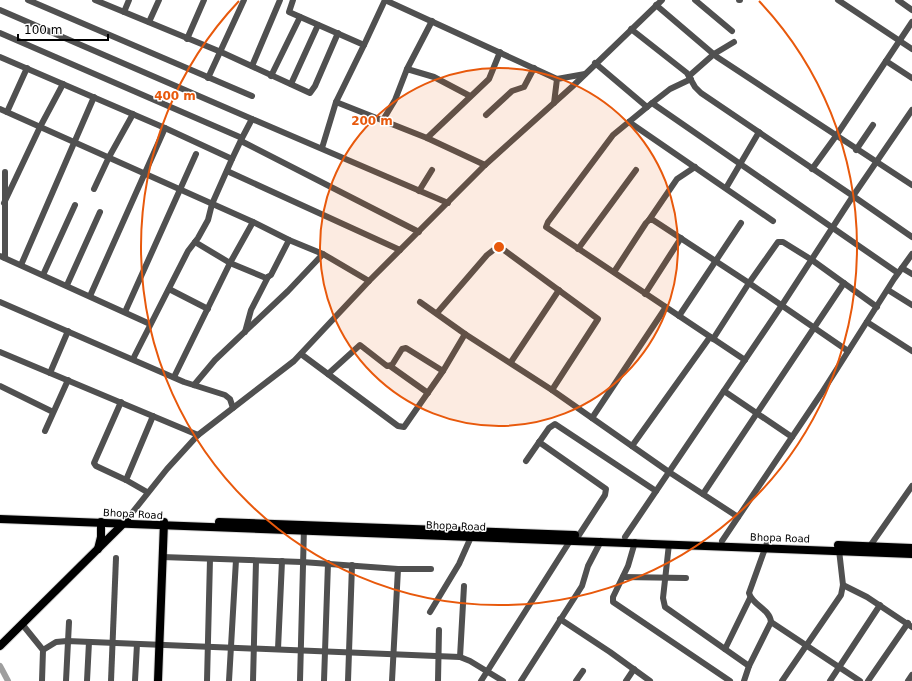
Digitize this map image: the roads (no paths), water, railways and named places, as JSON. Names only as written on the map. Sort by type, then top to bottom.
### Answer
[{"type":"main road","name":"Bhopa Road","points":[[0,514],[164,523],[579,535],[722,541],[912,554]]},
{"type":"main road","name":"Bhopa Road","points":[[0,519],[101,522],[127,520]]},
{"type":"main road","points":[[0,646],[127,520]]},
{"type":"main road","points":[[98,549],[101,537],[101,522]]},
{"type":"main road","points":[[158,681],[164,523]]},
{"type":"main road","name":"Bhopa Road","points":[[304,528],[570,541],[912,548]]},
{"type":"street","points":[[28,0],[252,96]]},
{"type":"street","points":[[95,0],[220,52],[308,92],[312,92],[338,33]]},
{"type":"street","points":[[124,12],[129,0]]},
{"type":"street","points":[[149,22],[159,0]]},
{"type":"street","points":[[187,39],[204,0]]},
{"type":"street","points":[[208,78],[244,0]]},
{"type":"street","points":[[252,66],[280,0]]},
{"type":"street","points":[[293,0],[289,12],[364,45]]},
{"type":"street","points":[[322,148],[336,102],[385,0],[557,79],[585,74]]},
{"type":"street","points":[[127,520],[147,492],[198,435],[301,354],[369,281],[485,165],[554,103],[662,0]]},
{"type":"street","points":[[695,0],[732,31]]},
{"type":"street","points":[[839,0],[912,50]]},
{"type":"street","points":[[898,0],[912,10]]},
{"type":"street","points":[[656,5],[714,54],[877,164],[911,183]]},
{"type":"street","points":[[0,10],[448,203]]},
{"type":"street","points":[[271,76],[300,17]]},
{"type":"street","points":[[383,120],[395,100],[407,69],[432,21]]},
{"type":"street","points":[[812,169],[836,136],[899,41],[904,37],[912,22]]},
{"type":"street","points":[[291,84],[318,25]]},
{"type":"street","points":[[631,29],[690,77],[695,87],[701,93],[912,237]]},
{"type":"street","points":[[0,33],[242,139],[419,232]]},
{"type":"street","points":[[734,42],[714,54],[690,77],[670,89],[629,122],[608,142],[546,224],[548,230],[614,272],[745,360]]},
{"type":"street","points":[[427,138],[490,77],[500,52]]},
{"type":"street","points":[[0,57],[165,128],[232,160]]},
{"type":"street","points":[[886,61],[910,77],[912,69]]},
{"type":"street","points":[[595,63],[650,105],[741,165],[833,229],[900,270],[912,274]]},
{"type":"street","points":[[7,112],[27,68]]},
{"type":"street","points":[[486,116],[512,91],[524,87],[534,68]]},
{"type":"street","points":[[407,69],[434,77],[470,96]]},
{"type":"street","points":[[554,103],[557,79]]},
{"type":"street","points":[[4,203],[40,127],[63,84]]},
{"type":"street","points":[[21,265],[94,97]]},
{"type":"street","points":[[336,102],[427,138],[485,165]]},
{"type":"street","points":[[0,109],[180,188],[289,240],[323,254],[369,281]]},
{"type":"street","points":[[625,537],[782,306],[853,196],[877,164],[912,110]]},
{"type":"street","points":[[94,189],[109,157],[133,114]]},
{"type":"street","points":[[132,359],[188,251],[208,220],[212,204],[252,119]]},
{"type":"street","points":[[629,122],[773,221]]},
{"type":"street","points":[[856,150],[873,125]]},
{"type":"street","points":[[90,296],[165,128]]},
{"type":"street","points":[[726,188],[760,132]]},
{"type":"street","points":[[125,312],[196,154]]},
{"type":"street","points":[[614,272],[677,179],[695,167]]},
{"type":"street","points":[[419,191],[432,170]]},
{"type":"street","points":[[578,249],[636,170]]},
{"type":"street","points":[[228,171],[400,250]]},
{"type":"street","points":[[5,172],[3,257],[150,324]]},
{"type":"street","points":[[43,275],[74,205]]},
{"type":"street","points":[[67,285],[100,212]]},
{"type":"street","points":[[649,220],[660,224],[848,351]]},
{"type":"street","points":[[174,377],[230,263],[253,222]]},
{"type":"street","points":[[679,316],[714,261],[741,223]]},
{"type":"street","points":[[645,294],[681,238]]},
{"type":"street","points":[[245,332],[251,310],[289,240]]},
{"type":"street","points":[[195,242],[230,263],[253,273],[268,277]]},
{"type":"street","points":[[632,446],[711,338],[778,242],[783,242],[812,260],[877,307]]},
{"type":"street","points":[[437,313],[492,249],[496,248],[504,250],[598,319],[552,390]]},
{"type":"street","points":[[194,386],[210,364],[288,291],[323,254]]},
{"type":"street","points":[[722,541],[912,254]]},
{"type":"street","points":[[703,494],[844,283]]},
{"type":"street","points":[[169,289],[208,309]]},
{"type":"street","points":[[511,362],[559,290]]},
{"type":"street","points":[[888,290],[912,305]]},
{"type":"street","points":[[0,302],[68,330],[194,386],[225,395],[230,399],[233,408]]},
{"type":"street","points":[[420,302],[466,334],[511,362],[669,472],[738,517]]},
{"type":"street","points":[[592,418],[666,308]]},
{"type":"street","points":[[867,322],[912,351]]},
{"type":"street","points":[[50,373],[68,330]]},
{"type":"street","points":[[301,354],[354,395],[402,427],[428,393],[466,334]]},
{"type":"street","points":[[328,374],[360,345],[428,393]]},
{"type":"street","points":[[390,366],[402,349],[406,348],[443,371]]},
{"type":"street","points":[[0,352],[198,435]]},
{"type":"street","points":[[44,431],[68,380]]},
{"type":"street","points":[[0,386],[53,412]]},
{"type":"street","points":[[724,391],[792,436]]},
{"type":"street","points":[[120,402],[94,463],[96,466],[147,492]]},
{"type":"street","points":[[126,480],[153,416]]},
{"type":"street","points":[[526,461],[549,428],[555,424],[656,491]]},
{"type":"street","points":[[539,442],[606,489],[606,495],[579,535]]},
{"type":"street","points":[[870,546],[912,486]]},
{"type":"street","points":[[300,681],[304,528]]},
{"type":"street","points":[[430,612],[459,564],[471,537]]},
{"type":"street","points":[[481,681],[570,541]]},
{"type":"street","points":[[520,681],[582,586],[588,566],[601,541]]},
{"type":"street","points":[[635,542],[633,553],[613,597],[613,602],[730,681]]},
{"type":"street","points":[[669,544],[663,598],[665,607],[748,666]]},
{"type":"street","points":[[725,649],[750,598],[750,587],[767,545]]},
{"type":"street","points":[[782,681],[841,595],[843,584],[839,550]]},
{"type":"street","points":[[162,557],[328,563],[431,569]]},
{"type":"street","points":[[110,681],[116,558]]},
{"type":"street","points":[[207,681],[210,559]]},
{"type":"street","points":[[229,681],[236,560]]},
{"type":"street","points":[[253,681],[256,561]]},
{"type":"street","points":[[278,649],[282,561]]},
{"type":"street","points":[[324,681],[328,563]]},
{"type":"street","points":[[348,681],[352,565]]},
{"type":"street","points":[[392,681],[398,568]]},
{"type":"street","points":[[623,577],[686,578]]},
{"type":"street","points":[[843,584],[910,625],[868,681]]},
{"type":"street","points":[[460,657],[464,586]]},
{"type":"street","points":[[750,598],[769,615],[771,622],[860,681]]},
{"type":"street","points":[[830,681],[880,606]]},
{"type":"street","points":[[560,619],[650,681]]},
{"type":"street","points":[[66,681],[69,622]]},
{"type":"street","points":[[744,681],[748,666],[771,622]]},
{"type":"street","points":[[22,624],[43,650],[42,681]]},
{"type":"street","points":[[438,681],[439,630]]},
{"type":"street","points":[[43,650],[56,642],[67,641],[230,646],[460,657],[470,661],[503,681]]},
{"type":"street","points":[[87,681],[89,642]]},
{"type":"street","points":[[135,681],[136,644]]},
{"type":"street","points":[[626,681],[634,670]]},
{"type":"street","points":[[576,681],[583,671]]},
{"type":"street","points":[[908,681],[912,675]]},
{"type":"waterway","points":[[0,666],[8,681]]}]
